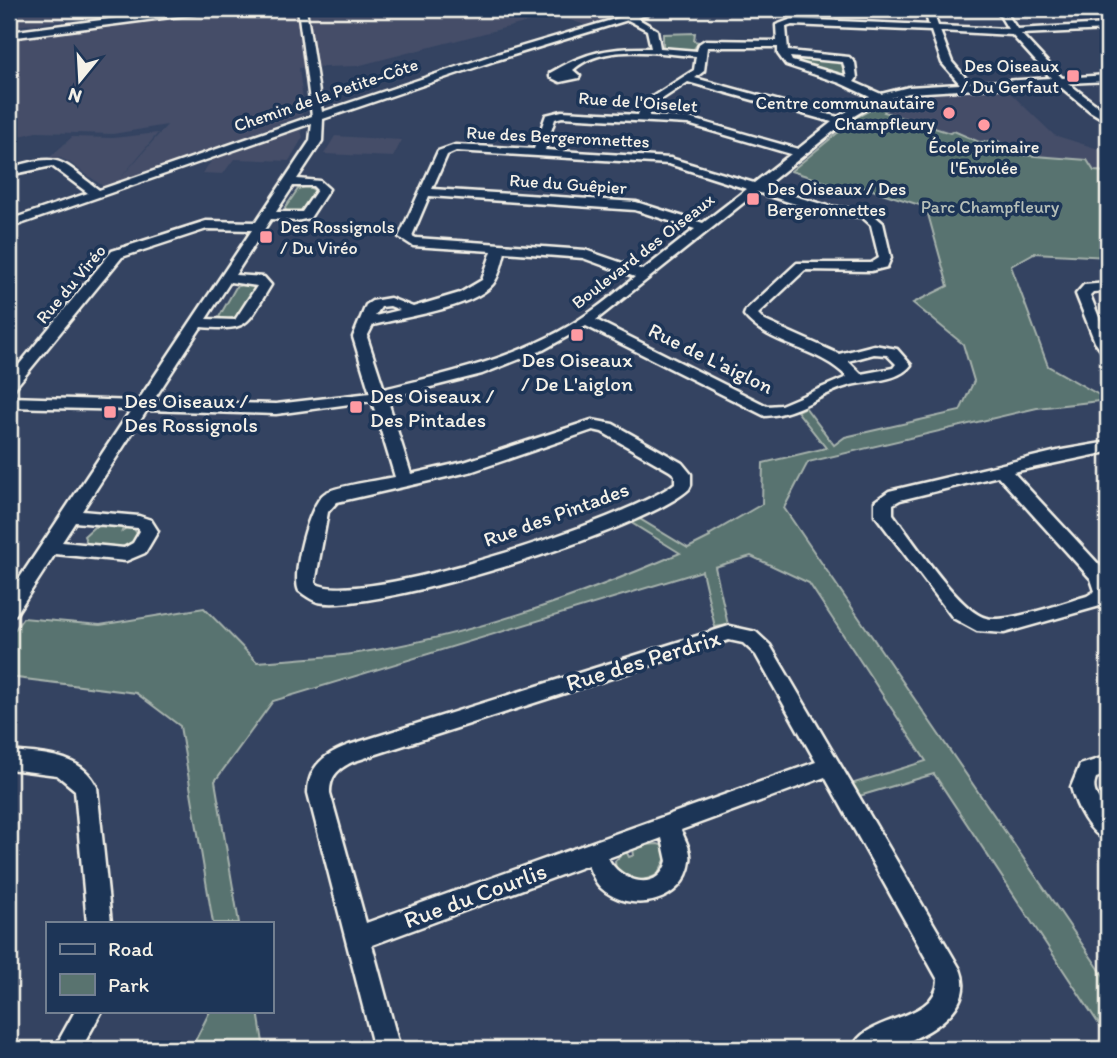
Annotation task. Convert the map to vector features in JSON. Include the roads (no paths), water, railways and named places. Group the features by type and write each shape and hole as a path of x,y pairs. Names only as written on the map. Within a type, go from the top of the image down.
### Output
{"main road":[{"path":"9,33 175,9"},
{"path":"9,33 209,9"}],"street":[{"path":"9,609 317,138 317,115 302,9"},
{"name":"Chemin de la Petite-Côte","path":"9,224 317,115 512,51 658,9"},
{"path":"928,9 951,68 968,87"},
{"path":"1000,9 1015,32 1062,81 1108,119"},
{"path":"628,17 655,32 655,52"},
{"path":"878,97 847,82 787,61 781,26 788,22 1015,32 1108,27"},
{"path":"643,118 645,106 654,98 700,71 702,45 709,41 846,59 850,63 852,78 847,82"},
{"path":"566,71 575,63 596,55 622,51 702,54"},
{"name":"Boulevard des Oiseaux","path":"9,402 276,408 378,396 428,385 492,365 545,343 587,321 839,121 878,97 913,90 1108,78"},
{"path":"688,79 839,121"},
{"path":"654,98 648,96 652,86 673,87"},
{"name":"Rue de l'Oiselet","path":"539,153 549,118 553,115 692,121 800,153"},
{"name":"Rue des Bergeronnettes","path":"646,276 585,254 406,239 405,233 445,150 667,160 757,188"},
{"path":"9,172 39,163 55,162 97,194"},
{"name":"Rue du Viréo","path":"9,386 117,254 206,225 306,215 323,189 318,184 290,182"},
{"path":"757,188 827,210 865,214 876,221 885,258 882,265 802,265 751,313 756,323 839,360 857,379"},
{"name":"Rue du Guêpier","path":"424,192 636,205 705,228"},
{"path":"405,482 360,337 362,328 368,322 445,302 484,286 490,278 500,248"},
{"path":"198,323 240,323 264,285 259,281 227,278"},
{"path":"1108,287 1089,288 1083,292 1102,342 1108,350"},
{"name":"Rue de L'aiglon","path":"587,321 765,411 785,410 838,384 898,371 904,363 896,354 882,349 848,355 839,360"},
{"name":"Rue des Pintades","path":"592,425 611,430 676,467 684,480 679,489 638,510 583,533 513,557 446,575 352,594 323,596 309,589 305,576 320,511 325,502 340,494 405,482 496,458 592,425"},
{"path":"1002,470 1102,578 1105,589 1100,598 999,627 978,624 957,610 883,512 883,504 891,496 1002,470 1108,447"},
{"path":"51,547 126,555 139,548 149,531 143,523 72,516"},
{"name":"Rue des Perdrix","path":"387,1049 318,789 324,770 346,755 694,643 734,633 749,637 761,646 946,967 952,985 951,996 942,1008 865,1049"},
{"path":"9,760 65,768 76,774 86,787 99,922"},
{"path":"1108,765 1088,772 1082,787 1086,801 1108,831"},
{"name":"Rue du Courlis","path":"358,938 830,766"},
{"path":"593,852 605,875 614,884 631,892 649,892 670,880 678,865 677,847 667,825"},
{"path":"66,1049 88,1012"}],"place":[{"name":"Des Oiseaux / Du Gerfaut","path":"1073,76"},
{"name":"Centre communautaire Champfleury","path":"949,113"},
{"name":"École primaire l'Envolée","path":"984,125"},
{"name":"Des Oiseaux / Des Bergeronnettes","path":"753,199"},
{"name":"Des Rossignols / Du Viréo","path":"266,237"},
{"name":"Des Oiseaux / De L'aiglon","path":"577,335"},
{"name":"Des Oiseaux / Des Pintades","path":"356,407"},
{"name":"Des Oiseaux / Des Rossignols","path":"110,412"}],"park label":[{"name":"Parc Champfleury","path":"990,207"}]}
